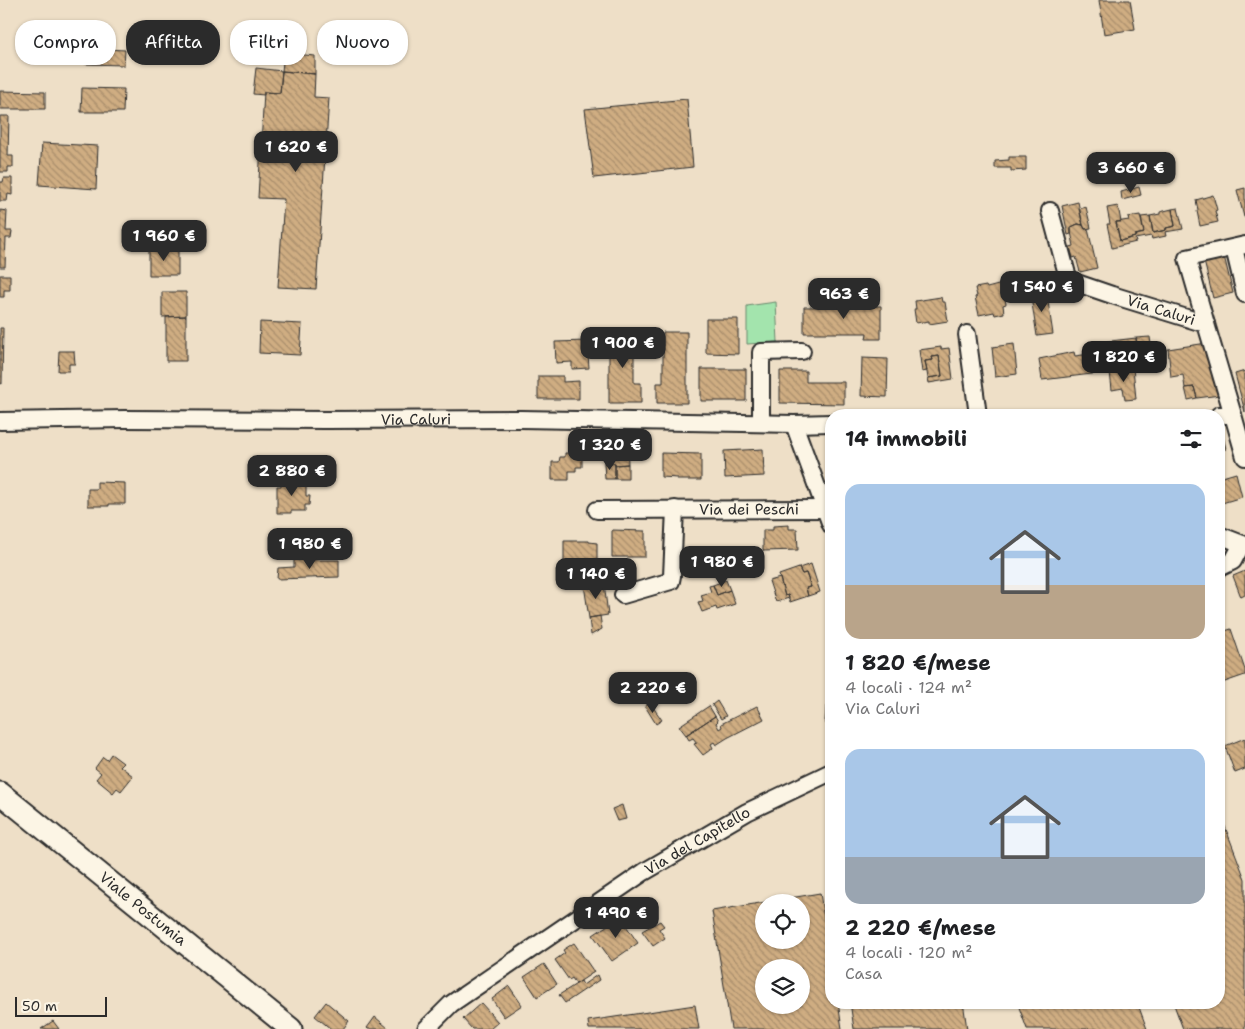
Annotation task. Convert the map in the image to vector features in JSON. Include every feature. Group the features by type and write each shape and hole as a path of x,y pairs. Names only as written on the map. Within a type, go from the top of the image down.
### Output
{"main road":[{"name":"Viale Postumia","path":"0,792 289,1027"}],"street":[{"name":"Via Caluri","path":"1050,211 1067,274 1072,281 1112,296 1206,324"},
{"name":"Via Caluri","path":"1225,409 1206,324 1187,258 1240,246 1245,294"},
{"path":"967,334 977,409"},
{"path":"761,423 761,352 802,351"},
{"name":"Via Caluri","path":"1226,415 1245,457"},
{"name":"Via Caluri","path":"0,421 521,418 825,423"},
{"name":"Via dei Peschi","path":"794,424 825,502"},
{"path":"623,595 671,581 675,509"},
{"name":"Via dei Peschi","path":"597,510 825,509"},
{"path":"1225,538 1243,545 1233,561 1225,565"},
{"name":"Via del Capitello","path":"426,1029 451,1004 644,872 747,812 825,775"}],"green space":[{"path":"776,302 778,342 747,344 747,306"}],"building":[{"path":"1099,0 1130,0 1135,29 1104,34"},
{"path":"116,50 125,50 124,65 116,65"},
{"path":"307,55 315,56 315,74 282,71 283,65 307,65"},
{"path":"256,68 282,71 280,93 264,92 264,95 253,94"},
{"path":"282,71 315,74 314,97 329,98 316,289 278,287 284,199 258,198 264,92 280,93"},
{"path":"82,88 124,89 123,112 81,112"},
{"path":"0,91 45,92 45,109 0,109"},
{"path":"687,99 693,167 594,178 585,109"},
{"path":"0,116 9,116 8,156 13,156 13,167 8,167 8,172 0,172"},
{"path":"42,143 98,146 96,189 39,185"},
{"path":"1009,157 1026,157 1026,170 1011,171 1011,168 995,168 995,161 1009,160"},
{"path":"4,178 12,178 12,195 8,194 7,201 0,201 0,182 3,182"},
{"path":"1139,187 1141,195 1122,200 1121,192"},
{"path":"1245,188 1245,216 1244,217 1237,190"},
{"path":"1213,195 1218,222 1200,226 1196,200"},
{"path":"1078,202 1083,225 1073,226 1071,234 1068,235 1062,206"},
{"path":"1118,206 1121,222 1116,222 1120,241 1144,233 1141,217 1150,216 1153,233 1175,226 1172,209 1178,208 1183,229 1165,232 1166,236 1152,239 1151,236 1135,239 1136,242 1112,248 1107,224 1110,224 1107,208"},
{"path":"1086,207 1091,228 1085,229 1079,209"},
{"path":"1172,209 1175,226 1153,233 1150,216"},
{"path":"0,210 7,211 6,231 12,231 11,238 6,238 5,267 0,267"},
{"path":"1140,215 1144,233 1120,241 1116,222 1129,220 1128,217"},
{"path":"1078,224 1088,229 1097,268 1080,272 1076,257 1073,258 1070,247 1074,246 1071,227"},
{"path":"169,236 178,236 178,247 169,247"},
{"path":"149,250 178,250 178,275 149,275"},
{"path":"1224,256 1233,293 1213,298 1204,261"},
{"path":"0,275 10,275 10,290 4,290 4,297 0,297"},
{"path":"1066,283 1071,296 1057,301 1053,287"},
{"path":"1002,284 1006,304 1003,305 1004,313 995,315 994,312 979,315 975,288 986,286 987,288"},
{"path":"1046,289 1053,334 1037,336 1031,297 1034,297 1033,291"},
{"path":"162,292 186,292 186,316 162,317"},
{"path":"941,297 942,302 945,302 948,321 929,324 929,321 916,323 915,301"},
{"path":"881,306 881,339 866,339 867,333 804,333 804,307"},
{"path":"186,316 186,361 166,361 166,317"},
{"path":"706,319 738,319 738,354 706,353"},
{"path":"260,322 302,324 300,355 259,353"},
{"path":"0,328 3,328 2,384 0,383"},
{"path":"609,332 634,332 634,383 641,383 641,403 609,403"},
{"path":"663,332 687,332 687,403 657,403 657,383 663,383"},
{"path":"1150,337 1154,368 1140,367 1136,338"},
{"path":"1136,338 1140,367 1092,374 1090,354 1088,354 1086,344"},
{"path":"587,341 589,368 572,369 572,362 556,363 555,342"},
{"path":"1207,343 1214,383 1216,382 1220,395 1197,398 1194,387 1185,388 1183,375 1171,377 1168,349"},
{"path":"1014,344 1017,374 995,377 992,347"},
{"path":"941,347 941,349 949,348 953,379 929,383 928,378 942,376 939,356 932,357 933,360 925,361 927,371 922,372 919,350"},
{"path":"59,351 74,351 75,364 69,364 69,371 58,371"},
{"path":"1074,352 1075,356 1090,354 1092,374 1042,380 1039,359"},
{"path":"939,356 942,376 928,378 925,361 933,360 932,357"},
{"path":"862,358 888,359 887,397 861,396"},
{"path":"1133,368 1136,399 1125,400 1123,388 1112,390 1110,372"},
{"path":"701,369 746,369 746,401 701,401"},
{"path":"780,371 806,371 806,382 844,382 844,404 780,403"},
{"path":"1245,371 1245,412 1235,374"},
{"path":"538,376 563,376 563,382 579,381 579,399 538,399"},
{"path":"1194,387 1197,398 1188,400 1185,388"},
{"path":"615,443 627,443 628,464 615,465 615,463 604,463 604,452 615,452"},
{"path":"574,449 582,449 582,467 576,467 576,471 569,471 569,480 552,480 552,462 559,462 560,457 565,457 565,453 574,453"},
{"path":"763,449 764,476 725,478 724,451"},
{"path":"661,453 701,454 701,480 678,480 678,478 661,477"},
{"path":"604,463 615,463 615,479 605,479"},
{"path":"628,464 628,479 615,479 615,465"},
{"path":"1236,473 1242,497 1225,502 1225,476"},
{"path":"281,480 303,480 303,484 306,484 306,496 310,496 309,505 305,505 305,511 277,513 277,486 281,486"},
{"path":"97,482 125,483 125,504 88,506 88,489 97,489"},
{"path":"789,525 789,529 797,529 798,550 763,551 763,530 773,530 773,526"},
{"path":"612,530 645,531 645,557 612,557"},
{"path":"564,541 589,541 597,543 597,566 564,566"},
{"path":"294,560 339,560 339,577 277,579 278,568 294,567"},
{"path":"811,564 820,592 808,596 806,588 811,587 806,573 802,574 799,568"},
{"path":"799,568 802,574 806,573 811,587 806,588 808,596 790,602 788,595 785,596 779,575"},
{"path":"1245,571 1245,595 1241,597 1233,576"},
{"path":"780,578 785,596 788,595 789,598 776,602 769,581"},
{"path":"726,580 730,590 717,595 713,585"},
{"path":"604,583 608,615 589,618 584,585"},
{"path":"713,585 717,595 730,590 735,604 717,610 716,607 702,612 698,602 703,601 701,595 711,592 709,586"},
{"path":"600,616 602,629 591,635 589,618"},
{"path":"1231,629 1245,675 1225,682 1225,631"},
{"path":"717,701 726,716 721,719 712,705"},
{"path":"650,703 662,720 656,724 645,706"},
{"path":"709,706 715,716 686,735 679,726"},
{"path":"757,706 764,719 716,745 714,742 711,744 713,748 703,755 694,744 697,743 693,738 689,740 686,735 715,716 719,729 722,727 721,724"},
{"path":"1245,738 1245,769 1235,773 1225,746"},
{"path":"111,754 123,763 120,766 133,776 121,791 117,788 113,793 96,779 101,773 95,768 103,757 107,760"},
{"path":"622,805 626,819 617,821 612,809"},
{"path":"1225,827 1245,879 1245,1029 1183,1029 1176,1009 1225,1009"},
{"path":"820,893 825,924 825,1009 839,1009 842,1029 731,1029 712,911 755,904 755,949 810,949 810,895"},
{"path":"620,917 638,943 612,961 593,935"},
{"path":"660,921 664,926 659,929 665,938 653,946 642,931"},
{"path":"574,943 594,972 576,984 572,978 569,980 555,960 565,953 563,950"},
{"path":"544,964 557,984 537,997 524,977"},
{"path":"597,975 599,980 565,1003 559,995 581,981 583,985"},
{"path":"509,986 522,1005 504,1017 492,999"},
{"path":"326,1002 349,1021 343,1029 331,1029 315,1016"},
{"path":"481,1003 498,1022 490,1029 472,1029 463,1019"},
{"path":"695,1005 699,1029 589,1029 588,1021"},
{"path":"851,1009 964,1009 967,1029 854,1029"},
{"path":"1020,1009 1140,1009 1147,1029 1027,1029"},
{"path":"375,1017 388,1028 388,1029 368,1029"},
{"path":"53,1021 59,1029 41,1029"}]}
